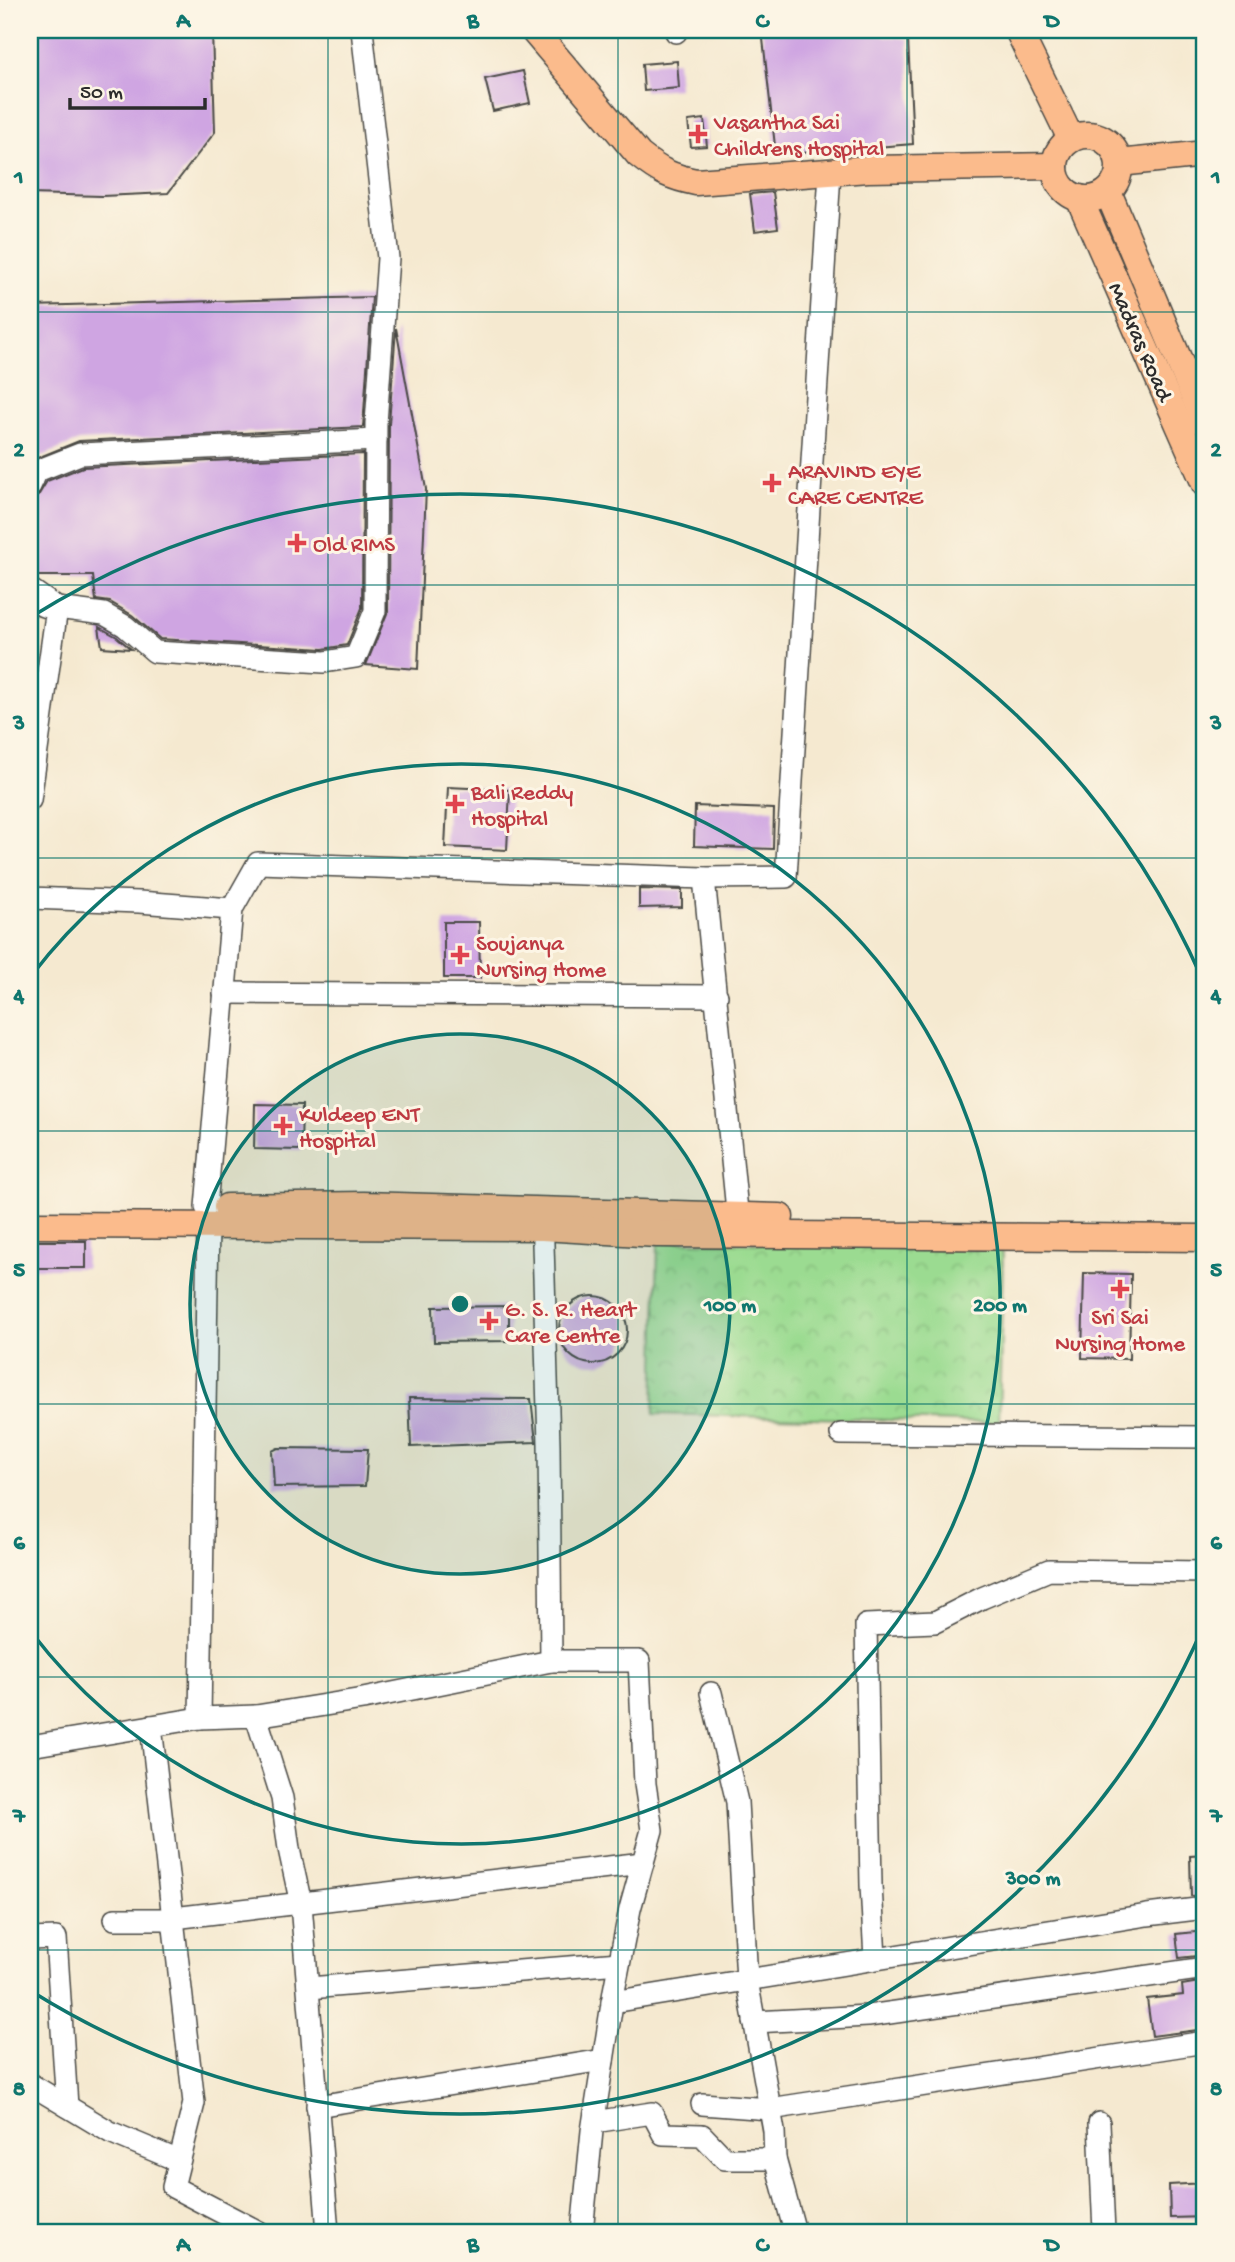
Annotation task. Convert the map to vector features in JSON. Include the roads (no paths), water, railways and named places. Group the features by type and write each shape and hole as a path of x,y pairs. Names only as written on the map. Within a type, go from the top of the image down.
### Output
{"main road":[{"path":"533,30 639,155 673,178 696,181 868,169 1055,166"},
{"path":"1018,30 1071,139"},
{"path":"1091,136 1102,139 1116,154 1118,174 1108,191 1089,199 1079,198 1069,194 1061,186 1055,166 1058,155 1071,139 1091,136"},
{"path":"1119,163 1205,154"},
{"path":"1108,191 1205,422"},
{"name":"Madras Road","path":"1079,198 1205,484"},
{"path":"30,1207 207,1215 542,1219 657,1234 738,1225 1205,1223"},
{"path":"30,1225 207,1215"},
{"path":"738,1225 1205,1238"}],"street":[{"path":"30,604 104,614 125,626 155,652 324,663 356,657 375,611 376,440 388,258 362,30"},
{"path":"200,1718 207,1215 232,909 258,863 704,878 786,877 830,173"},
{"path":"30,486 37,471 80,454 376,440"},
{"path":"30,589 57,608"},
{"path":"30,800 57,608"},
{"path":"704,878 738,1225"},
{"path":"30,898 232,909"},
{"path":"224,993 717,996"},
{"path":"542,1219 549,1444 551,1661"},
{"path":"841,1434 1205,1437"},
{"path":"875,1959 866,1625 935,1622 982,1598 1049,1570 1205,1572"},
{"path":"30,1746 200,1718 256,1717 363,1699 551,1661 639,1661 645,1784 652,1830 630,1909 612,2002 594,2122 582,2232"},
{"path":"711,1693 737,1802 747,1980 774,2131 775,2159 795,2232"},
{"path":"256,1717 282,1798 289,1849 301,1904 328,2232"},
{"path":"151,1726 194,2103 173,2187 259,2232"},
{"path":"114,1919 165,1919 643,1863"},
{"path":"612,2002 1147,1915 1205,1908"},
{"path":"30,1939 56,1938 67,2106"},
{"path":"309,1988 619,1963"},
{"path":"754,2022 869,2016 1205,1968"},
{"path":"702,2104 770,2109 1205,2042"},
{"path":"317,2106 603,2060"},
{"path":"30,2084 110,2132 180,2161"},
{"path":"594,2122 652,2113 663,2134 702,2135 725,2158 775,2159"},
{"path":"1099,2123 1104,2232"}],"place":[{"name":"Vasantha Sai Childrens Hospital","path":"698,134"},
{"name":"ARAVIND EYE CARE CENTRE","path":"772,483"},
{"name":"Old RIMS","path":"297,543"},
{"name":"Bali Reddy Hospital","path":"455,804"},
{"name":"Soujanya Nursing Home","path":"460,955"},
{"name":"Kuldeep ENT Hospital","path":"283,1126"},
{"name":"Sri Sai Nursing Home","path":"1120,1289"},
{"name":"G. S. R. Heart Care Centre","path":"489,1321"}]}
